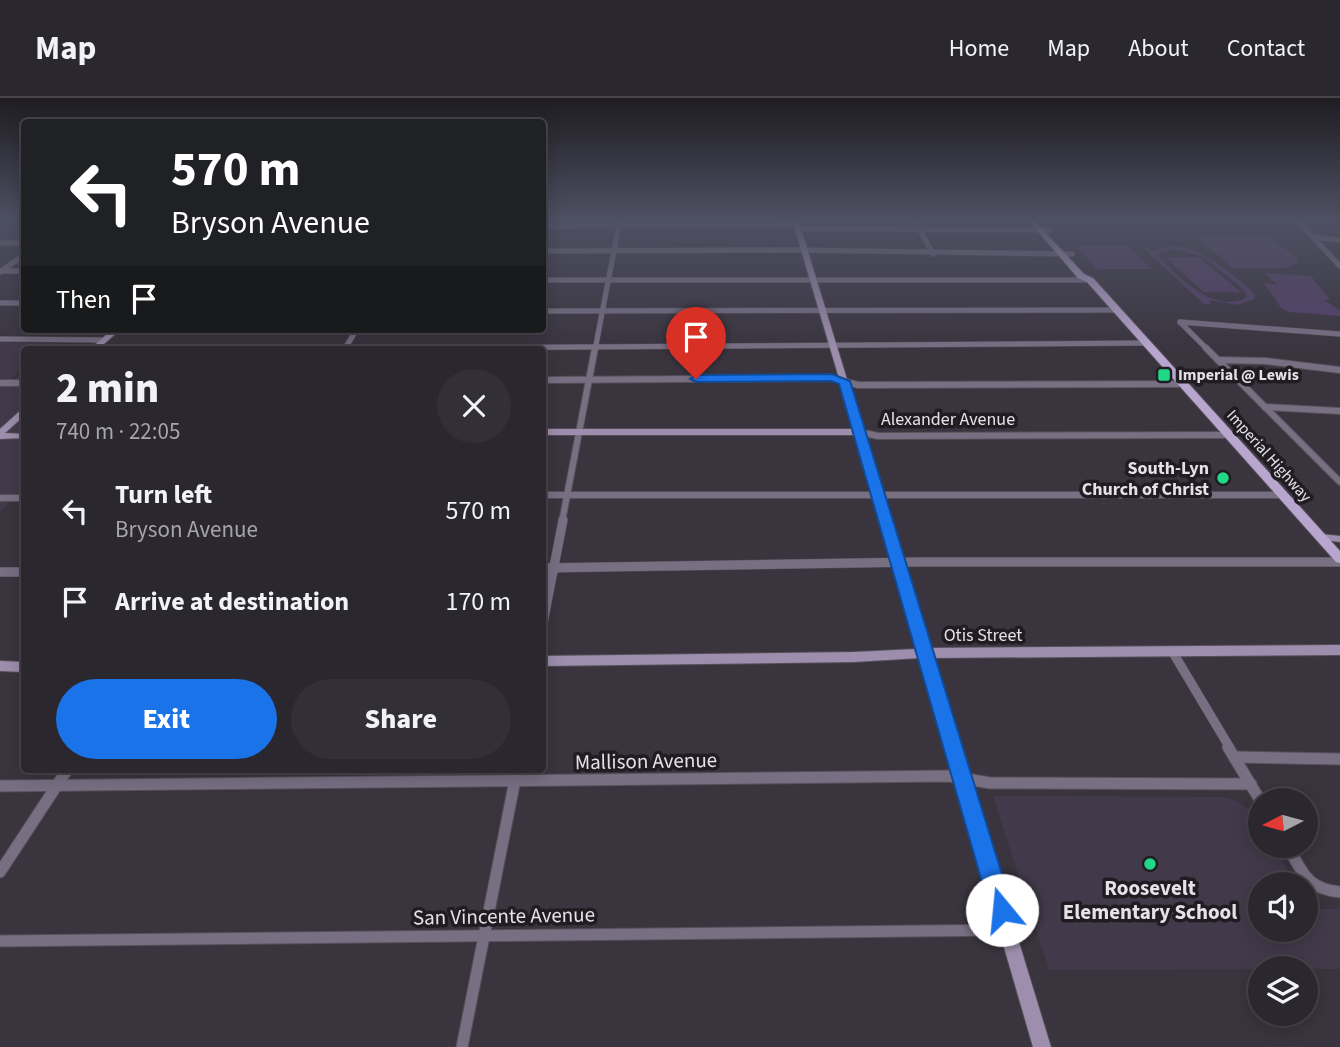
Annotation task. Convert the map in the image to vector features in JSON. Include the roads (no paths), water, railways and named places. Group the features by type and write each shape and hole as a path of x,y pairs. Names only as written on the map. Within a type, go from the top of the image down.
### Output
{"main road":[{"name":"Imperial Highway","path":"1070,263 1081,276 1090,280 1340,561"},
{"name":"Imperial Highway","path":"1080,263 1093,277 1090,280"}],"street":[{"path":"546,606 612,263"},
{"path":"809,263 1042,1047"},
{"path":"0,271 21,271"},
{"path":"546,280 1090,280"},
{"path":"0,303 21,303"},
{"path":"546,311 1116,310"},
{"path":"1340,343 1336,334 1181,322 1340,482"},
{"path":"97,346 112,333"},
{"path":"0,339 104,340"},
{"path":"546,348 1147,343"},
{"path":"1218,360 1265,361 1340,370"},
{"path":"546,380 832,378 859,385 1184,384"},
{"path":"0,383 21,383"},
{"path":"1265,407 1340,411"},
{"path":"0,435 21,415"},
{"name":"Alexander Avenue","path":"546,432 859,432 878,436 1229,435"},
{"path":"0,435 21,436"},
{"path":"546,495 1283,495"},
{"path":"0,498 21,498"},
{"path":"1320,537 1340,539"},
{"path":"546,568 1340,561"},
{"path":"0,572 21,572"},
{"name":"Otis Street","path":"546,661 854,657 925,653 1340,650"},
{"path":"1172,652 1253,788"},
{"path":"0,666 21,667"},
{"path":"1234,757 1340,759"},
{"path":"0,872 65,773"},
{"path":"462,1047 516,776"},
{"name":"Mallison Avenue","path":"0,786 516,776 949,776 990,783 1251,784"},
{"path":"1295,858 1317,890 1340,892"},
{"name":"San Vincente Avenue","path":"0,941 1007,930"}],"place":[{"name":"Imperial @ Lewis","path":"1164,375"},
{"name":"South-Lyn Church of Christ","path":"1223,478"},
{"name":"Roosevelt Elementary School","path":"1150,864"}]}
